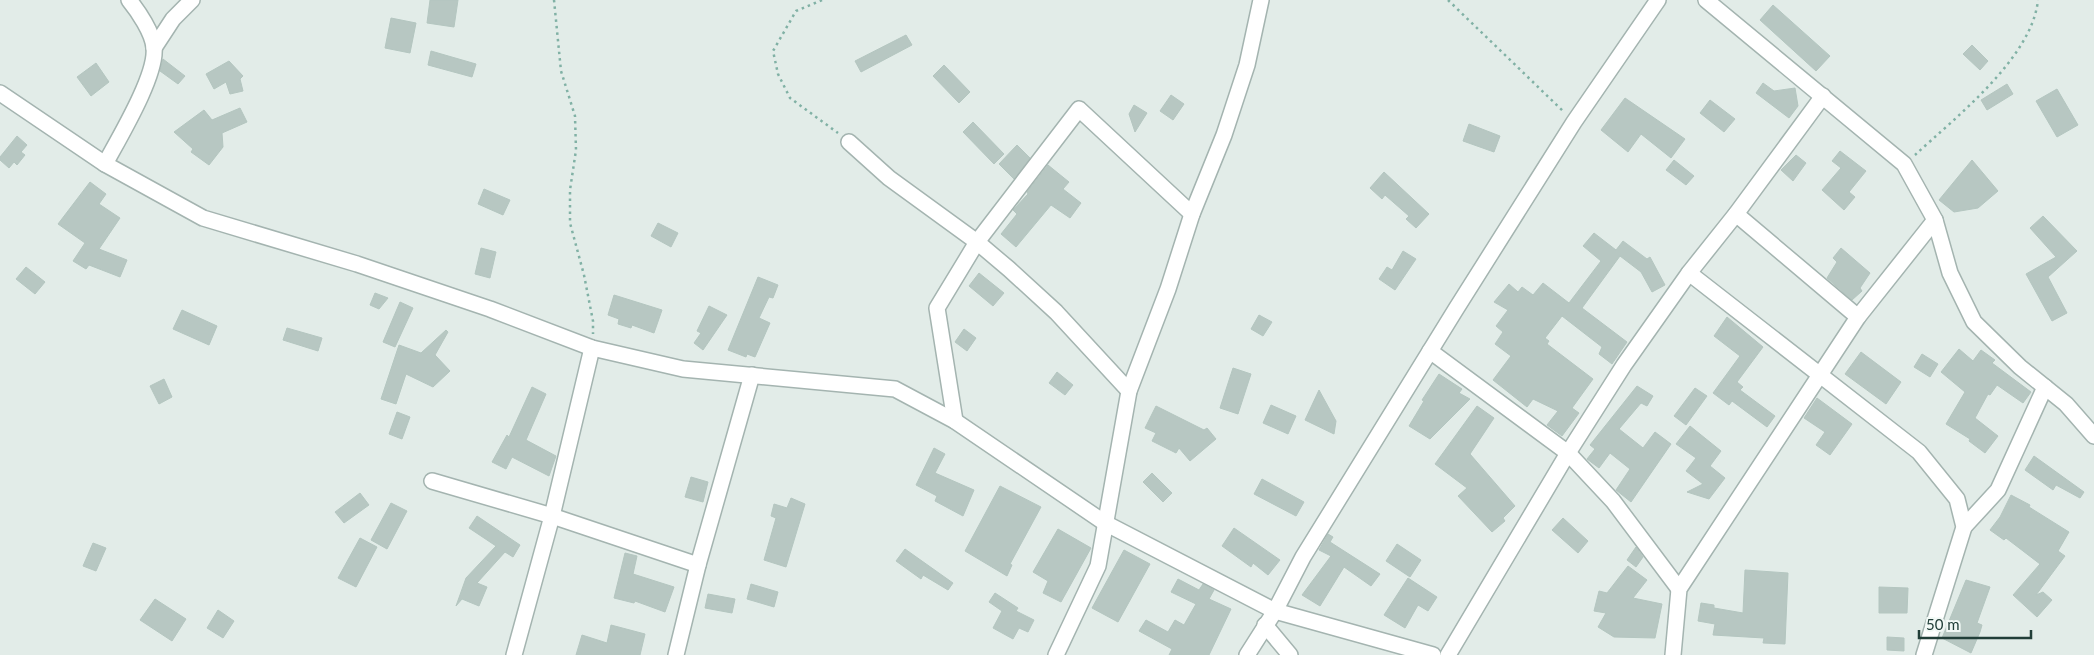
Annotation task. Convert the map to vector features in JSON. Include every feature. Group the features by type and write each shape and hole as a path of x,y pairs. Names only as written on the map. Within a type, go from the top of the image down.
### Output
{"street":[{"path":"129,0 141,16 154,48"},
{"path":"105,164 147,84 154,48 173,19 192,0"},
{"path":"1056,655 1098,566 1129,391 1168,288 1192,214 1224,135 1247,65 1261,0"},
{"path":"1247,655 1275,611 1303,557 1430,351 1574,122 1658,0"},
{"path":"1706,0 1904,164 1935,220 1950,273 1974,322 2020,367 2066,404 2094,436"},
{"path":"0,93 105,164 203,218 357,264 490,309 592,348 683,369 895,389 955,421 1105,523 1275,611 1433,655"},
{"path":"1448,655 1568,453 1624,364 1689,273 1736,214 1823,96"},
{"path":"955,421 937,308 977,242 1080,109 1192,214"},
{"path":"848,142 889,178 977,242 1056,312 1129,391"},
{"path":"1736,214 1858,317"},
{"path":"1672,655 1679,589 1858,317 1935,220"},
{"path":"1689,273 1822,374 1918,452 1958,500 1964,528"},
{"path":"514,655 552,516 592,348"},
{"path":"1430,351 1568,453 1613,502 1679,589"},
{"path":"676,655 698,565 752,375"},
{"path":"1924,655 1964,528 1998,490 2045,387"},
{"path":"432,481 552,516 698,565"},
{"path":"1265,625 1290,655"}],"path":[{"path":"554,0 561,71 575,116 576,150 570,190 570,223 594,321 592,348"},
{"path":"822,0 796,11 773,51 778,74 790,98 848,142"},
{"path":"1448,0 1574,122"},
{"path":"1904,164 1994,81 2025,40 2036,15 2038,0"}],"building":[{"path":"430,0 458,0 454,27 427,23"},
{"path":"1773,5 1830,56 1816,71 1760,20"},
{"path":"391,18 416,23 410,53 385,48"},
{"path":"906,35 912,45 861,72 855,61"},
{"path":"1972,45 1988,61 1980,70 1963,54"},
{"path":"431,51 476,64 472,77 428,65"},
{"path":"163,59 185,76 178,84 160,71"},
{"path":"229,61 243,76 240,79 243,91 230,94 226,82 214,89 206,74"},
{"path":"96,63 109,82 91,96 77,77"},
{"path":"944,65 970,92 959,103 933,76"},
{"path":"1763,83 1774,91 1795,88 1798,106 1789,118 1756,93"},
{"path":"2007,84 2013,94 1987,110 1981,100"},
{"path":"2057,89 2078,125 2057,137 2036,101"},
{"path":"1171,95 1184,104 1173,120 1160,111"},
{"path":"1625,98 1685,139 1671,158 1641,134 1628,152 1601,130"},
{"path":"1710,100 1735,119 1724,132 1700,113"},
{"path":"1134,105 1147,113 1135,132 1129,114"},
{"path":"240,108 247,122 222,133 223,147 209,165 191,152 193,149 174,132 204,110 212,120"},
{"path":"973,122 1004,154 994,164 963,132"},
{"path":"1469,124 1500,136 1494,152 1463,141"},
{"path":"17,136 27,145 21,152 25,155 17,165 14,162 9,168 0,160 0,157"},
{"path":"1017,145 1030,158 1014,179 999,164"},
{"path":"1840,151 1866,171 1849,192 1855,197 1844,210 1822,190 1841,168 1832,161"},
{"path":"1796,155 1806,163 1793,181 1781,170"},
{"path":"1674,160 1694,176 1686,185 1666,170"},
{"path":"1972,160 1998,191 1978,208 1954,212 1939,200"},
{"path":"1048,165 1069,182 1063,189 1081,203 1070,218 1051,205 1016,247 1001,234 1017,214 1013,210 1028,194 1027,192"},
{"path":"1384,172 1429,214 1416,228 1406,219 1409,216 1385,195 1382,199 1370,188"},
{"path":"90,182 106,194 99,204 120,218 99,249 127,260 120,277 89,265 86,269 73,261 85,243 58,224"},
{"path":"484,189 510,200 503,215 478,204"},
{"path":"2043,216 2077,251 2048,277 2067,313 2052,321 2026,274 2056,257 2030,228"},
{"path":"658,223 678,233 671,247 651,236"},
{"path":"1594,233 1616,250 1623,241 1647,259 1650,257 1665,285 1652,292 1641,272 1620,256 1582,308 1627,342 1612,364 1599,354 1602,347 1562,316 1545,338 1549,341 1547,344 1593,379 1572,408 1579,413 1562,436 1547,425 1558,411 1533,399 1527,407 1493,380 1511,356 1495,344 1503,332 1496,326 1508,310 1494,302 1509,284 1518,292 1522,287 1533,295 1543,283 1569,303 1601,261 1583,246"},
{"path":"481,248 496,252 490,278 475,274"},
{"path":"1841,248 1870,273 1860,288 1862,291 1852,300 1827,278 1837,262 1833,258"},
{"path":"1403,251 1416,259 1395,290 1379,279 1387,267 1392,270"},
{"path":"26,267 45,282 35,294 16,279"},
{"path":"979,273 1004,293 993,306 969,286"},
{"path":"758,277 778,285 773,298 769,297 759,318 770,323 755,357 747,354 746,357 728,350"},
{"path":"375,293 388,298 379,309 370,305"},
{"path":"614,295 662,310 654,333 632,325 631,328 618,324 619,319 608,315"},
{"path":"400,302 413,308 395,347 383,342"},
{"path":"709,306 727,315 703,350 694,343 701,333 697,331"},
{"path":"182,310 217,326 209,345 173,329"},
{"path":"1259,315 1272,322 1263,336 1251,329"},
{"path":"1727,317 1763,347 1737,382 1743,387 1740,390 1775,416 1767,427 1732,401 1729,405 1713,393 1740,356 1714,336"},
{"path":"287,328 322,338 318,351 283,340"},
{"path":"964,329 976,338 967,351 955,342"},
{"path":"446,330 448,332 435,355 450,371 433,387 406,374 396,404 381,399 399,345 421,353"},
{"path":"1959,349 1973,361 1981,350 1995,360 1992,363 2031,392 2023,403 1997,385 1990,395 1988,394 1975,418 1998,436 1985,453 1969,441 1970,439 1946,424 1965,392 1941,372"},
{"path":"1861,352 1901,382 1886,404 1845,374"},
{"path":"1922,354 1938,364 1930,377 1914,367"},
{"path":"1233,368 1251,374 1238,414 1220,408"},
{"path":"1057,372 1073,385 1065,395 1049,383"},
{"path":"1439,374 1462,389 1459,393 1470,399 1430,439 1409,426 1424,401 1422,400"},
{"path":"164,379 172,397 159,404 150,386"},
{"path":"1637,386 1653,396 1647,406 1641,403 1619,429 1643,448 1655,432 1671,444 1631,502 1616,490 1630,469 1610,453 1599,468 1587,459 1595,449 1590,445"},
{"path":"532,387 546,394 526,440 556,456 549,476 512,457 506,469 492,462 507,435 509,437"},
{"path":"1695,388 1707,396 1686,425 1674,416"},
{"path":"1319,390 1336,421 1334,434 1305,420"},
{"path":"1817,398 1852,424 1830,455 1816,445 1825,432 1804,418"},
{"path":"1271,405 1296,416 1288,434 1263,423"},
{"path":"1156,406 1204,430 1207,428 1216,439 1190,461 1179,448 1176,453 1152,441 1156,433 1145,428"},
{"path":"1477,406 1494,418 1470,454 1515,506 1503,518 1505,521 1492,532 1458,496 1467,488 1435,464"},
{"path":"397,412 410,417 402,439 389,434"},
{"path":"1690,426 1721,451 1710,466 1725,478 1709,499 1687,492 1703,484 1686,471 1696,458 1676,444"},
{"path":"934,448 945,454 935,473 974,490 963,516 935,501 937,496 916,485"},
{"path":"2034,456 2084,492 2080,498 2056,485 2053,490 2025,470"},
{"path":"1152,473 1172,493 1163,502 1143,482"},
{"path":"691,477 708,482 703,502 685,497"},
{"path":"1262,479 1304,502 1296,516 1254,494"},
{"path":"1000,486 1041,507 1010,564 1012,565 1007,576 965,551"},
{"path":"360,493 369,505 344,523 335,512"},
{"path":"2011,495 2030,505 2029,507 2069,532 2058,551 2065,556 2036,595 2043,592 2052,600 2037,617 2013,595 2040,564 2006,538 2004,540 1990,530 2000,517"},
{"path":"791,498 805,504 786,567 764,560 776,518 771,516 774,504 787,508"},
{"path":"391,503 407,511 387,549 371,540"},
{"path":"477,516 520,545 513,557 505,552 477,583 487,587 479,606 462,599 456,606 466,578 496,546 469,528"},
{"path":"1563,518 1588,541 1578,553 1552,530"},
{"path":"1234,528 1280,560 1268,575 1253,563 1251,567 1222,546"},
{"path":"1058,529 1091,548 1061,602 1043,593 1048,581 1033,572"},
{"path":"1328,534 1333,537 1330,542 1380,574 1371,586 1344,567 1320,606 1302,595 1331,556 1319,550"},
{"path":"360,538 377,547 356,587 338,578"},
{"path":"93,543 106,548 96,571 83,566"},
{"path":"1397,544 1421,560 1410,577 1386,561"},
{"path":"1636,547 1643,557 1636,567 1627,560"},
{"path":"905,549 953,583 948,590 923,575 921,579 896,561"},
{"path":"1124,550 1150,564 1118,622 1092,608"},
{"path":"625,553 637,556 633,574 674,587 665,612 635,601 634,603 614,598"},
{"path":"1628,566 1647,580 1633,598 1662,604 1655,638 1614,637 1598,627 1606,613 1594,611 1599,591 1607,593"},
{"path":"1745,570 1788,573 1785,644 1763,643 1764,638 1713,635 1715,624 1698,621 1701,603 1714,605 1714,608 1743,613"},
{"path":"1408,578 1437,597 1428,611 1418,605 1405,628 1384,615"},
{"path":"1178,579 1199,590 1203,584 1214,590 1209,599 1231,609 1209,655 1169,655 1172,649 1139,631 1146,620 1168,632 1175,620 1184,625 1196,604 1171,592"},
{"path":"1966,580 1990,587 1977,623 1982,625 1980,632 1971,653 1942,638"},
{"path":"751,584 778,592 774,607 747,599"},
{"path":"1879,587 1908,588 1907,613 1879,613"},
{"path":"995,593 1018,608 1016,611 1034,620 1028,632 1019,628 1013,639 993,628 1002,611 989,602"},
{"path":"708,594 735,599 732,613 705,608"},
{"path":"155,599 186,619 172,641 140,620"},
{"path":"218,610 234,621 223,638 207,628"},
{"path":"611,625 645,634 640,655 576,655 582,635 607,643"},
{"path":"1887,637 1904,638 1904,651 1887,650"}]}
